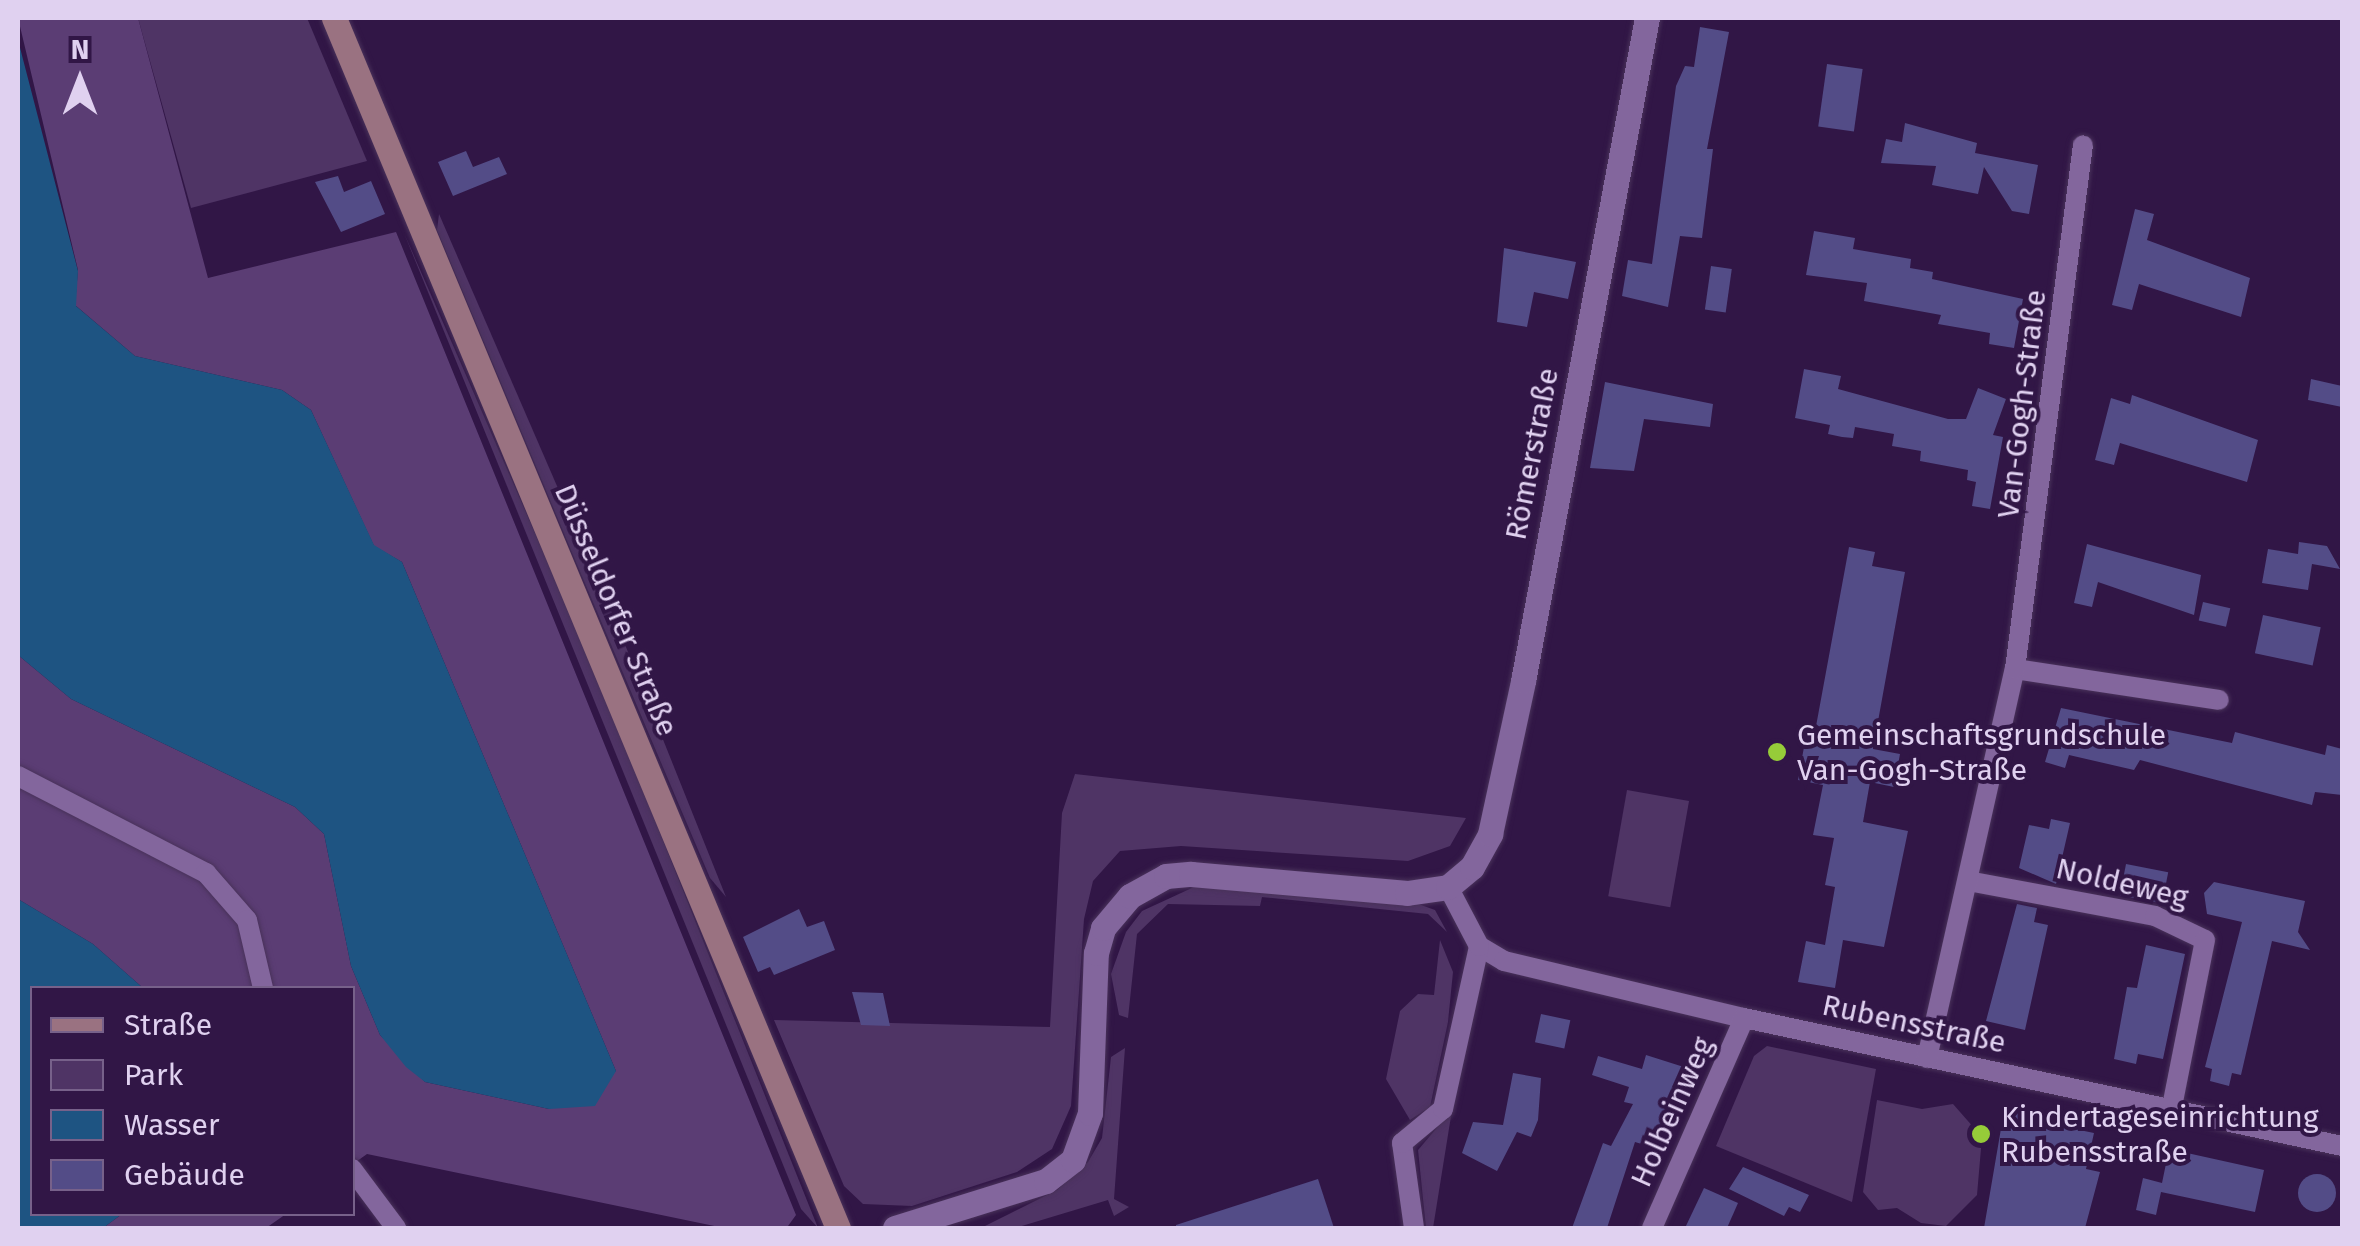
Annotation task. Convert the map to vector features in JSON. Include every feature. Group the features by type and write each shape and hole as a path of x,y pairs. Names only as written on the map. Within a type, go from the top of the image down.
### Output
{"main road":[{"name":"Düsseldorfer Straße","path":"334,18 838,1228"}],"street":[{"name":"Römerstraße","path":"1448,887 1472,867 1490,834 1646,18"},
{"name":"Van-Gogh-Straße","path":"1928,1058 2014,669 2083,145"},
{"path":"2014,669 2220,700"},
{"path":"18,776 206,873 247,920 263,986"},
{"path":"895,1228 982,1206 1046,1181 1086,1136 1096,953 1103,928 1130,896 1191,874 1408,893 1448,887 1479,946 1443,1108 1402,1143 1414,1228"},
{"name":"Noldeweg","path":"1968,881 2155,916 2204,940 2170,1111"},
{"name":"Rubensstraße","path":"1479,946 1504,961 1744,1018 2342,1146"},
{"name":"Holbeinweg","path":"1652,1228 1744,1018"},
{"path":"355,1173 396,1228"},
{"path":"955,1228 982,1206"}],"green space":[{"path":"138,18 307,18 367,161 191,208"},
{"path":"439,214 616,622 726,897 710,878 578,567 437,230"},
{"path":"404,233 596,673 818,1228 801,1209"},
{"path":"1075,774 1466,818 1450,846 1408,861 1181,846 1120,851 1093,881 1084,919 1071,1106 1052,1149 1017,1172 912,1206 863,1204 844,1186 774,1020 1050,1027 1062,813"},
{"path":"1627,790 1689,801 1670,907 1608,896"},
{"path":"1194,887 1410,901 1435,910 1447,932 1428,914 1262,897 1260,906 1168,904 1137,934 1128,1018 1119,1015 1111,974 1126,932 1142,911"},
{"path":"1440,940 1453,972 1448,1022 1430,1107 1410,1120 1386,1079 1400,1011 1418,994 1434,995"},
{"path":"1767,1046 1876,1069 1852,1202 1716,1146 1754,1056"},
{"path":"1125,1048 1114,1199 1129,1207 1114,1216 1108,1200 1015,1228 981,1228 1057,1190 1088,1162 1102,1138 1111,1057"},
{"path":"1877,1100 1922,1109 1953,1104 1982,1137 1977,1195 1946,1226 1921,1223 1897,1208 1878,1210 1863,1192"},
{"path":"1452,1110 1433,1228 1426,1228 1418,1150"}],"shaded area":[{"path":"18,18 138,18 208,278 396,232 796,1215 788,1226 724,1228 367,1154 355,1163 355,986 141,986 93,944 18,899 18,655 71,699 295,807 324,834 351,966 380,1035 425,1082 549,1109 616,1071 402,562 374,546 311,410 282,390 135,356 75,305 78,270"},
{"path":"119,1216 283,1216 266,1228 103,1228"}],"water":[{"path":"18,40 78,271 76,306 135,356 282,390 311,410 374,545 402,562 616,1071 595,1106 549,1109 425,1082 406,1067 380,1035 351,966 324,834 295,807 71,699 18,655"},
{"path":"18,899 93,944 141,986 30,986 30,1216 119,1216 103,1228 18,1228"}],"building":[{"path":"1700,27 1729,32 1707,149 1713,149 1702,238 1680,236 1668,307 1622,296 1628,260 1652,264 1676,86 1685,66 1694,67"},
{"path":"1827,64 1863,69 1854,131 1818,126"},
{"path":"1905,123 1977,143 1975,153 2038,165 2029,214 2012,211 1984,167 1978,194 1932,185 1936,166 1881,163 1886,139 1902,142"},
{"path":"466,151 473,167 499,157 507,174 453,196 438,162"},
{"path":"338,176 344,192 371,181 385,214 341,232 315,182"},
{"path":"2135,209 2154,214 2147,240 2250,278 2241,317 2139,284 2132,310 2112,305"},
{"path":"1814,231 1855,238 1853,249 1911,259 1910,268 1933,272 1932,279 2023,299 2014,348 1989,344 1990,333 1938,324 1941,315 1864,301 1867,283 1806,275"},
{"path":"1504,248 1576,262 1568,299 1534,292 1527,327 1497,322"},
{"path":"1711,266 1732,269 1726,312 1705,310"},
{"path":"1804,369 1841,376 1838,389 1948,419 1966,419 1978,388 2006,399 1993,435 2003,437 1990,509 1972,506 1976,482 1967,480 1968,470 1920,461 1921,451 1892,446 1894,434 1855,427 1853,438 1842,437 1828,434 1830,425 1795,418"},
{"path":"2311,379 2342,386 2342,407 2308,400"},
{"path":"1605,382 1713,404 1710,427 1644,419 1634,471 1590,468"},
{"path":"2132,395 2258,440 2247,482 2120,443 2114,465 2095,460 2111,398 2130,404"},
{"path":"2299,542 2327,546 2340,569 2312,564 2308,590 2262,583 2268,549 2298,554"},
{"path":"2087,544 2201,575 2194,615 2098,582 2092,607 2074,603"},
{"path":"1849,547 1875,552 1872,566 1905,572 1873,749 1900,754 1894,787 1870,782 1863,822 1908,831 1884,947 1843,940 1835,988 1798,982 1806,941 1825,945 1835,887 1825,885 1834,838 1813,835 1823,785 1798,780 1804,747 1812,748"},
{"path":"2203,602 2230,608 2226,627 2199,621"},
{"path":"2263,615 2321,627 2313,665 2255,653"},
{"path":"2061,708 2232,743 2235,732 2325,755 2327,745 2342,749 2342,795 2315,792 2312,805 2140,760 2134,770 2069,755 2065,768 2045,762"},
{"path":"2051,819 2070,823 2056,884 2019,868 2029,825 2049,829"},
{"path":"2126,864 2168,872 2162,904 2120,895"},
{"path":"2214,882 2305,901 2298,932 2310,950 2272,941 2241,1075 2232,1073 2229,1086 2210,1081 2212,1069 2205,1067 2242,922 2207,914 2204,893"},
{"path":"2017,904 2037,908 2034,922 2048,925 2025,1030 1986,1021"},
{"path":"799,909 807,927 824,921 835,950 774,975 770,967 758,972 743,937"},
{"path":"2146,945 2185,954 2163,1059 2138,1054 2136,1064 2114,1059 2127,987 2137,988"},
{"path":"852,992 883,993 890,1026 861,1025"},
{"path":"1541,1014 1570,1020 1564,1049 1535,1042"},
{"path":"1646,1055 1687,1068 1676,1106 1669,1103 1655,1148 1635,1142 1607,1228 1572,1228 1603,1143 1611,1146 1633,1104 1624,1102 1629,1087 1592,1075 1598,1056 1642,1069"},
{"path":"1513,1073 1541,1078 1538,1120 1531,1137 1517,1132 1497,1171 1462,1153 1473,1122 1503,1125"},
{"name":"Kindertageseinrichtung Rubensstraße","path":"2004,1111 2067,1120 2065,1127 2094,1133 2086,1169 2100,1172 2085,1228 1984,1228"},
{"path":"2169,1149 2264,1170 2255,1212 2161,1192 2156,1215 2136,1210 2143,1178 2162,1183"},
{"path":"1743,1167 1809,1195 1800,1212 1789,1207 1784,1216 1729,1189"},
{"path":"2317,1174 2331,1179 2336,1193 2331,1207 2317,1212 2303,1207 2298,1193 2303,1179"},
{"path":"1318,1179 1334,1228 1176,1228 1176,1225"},
{"path":"1704,1188 1738,1203 1727,1228 1685,1228"}],"place":[{"name":"Gemeinschaftsgrundschule Van-Gogh-Straße","path":"1777,752"},
{"name":"Kindertageseinrichtung Rubensstraße","path":"1981,1134"}]}
